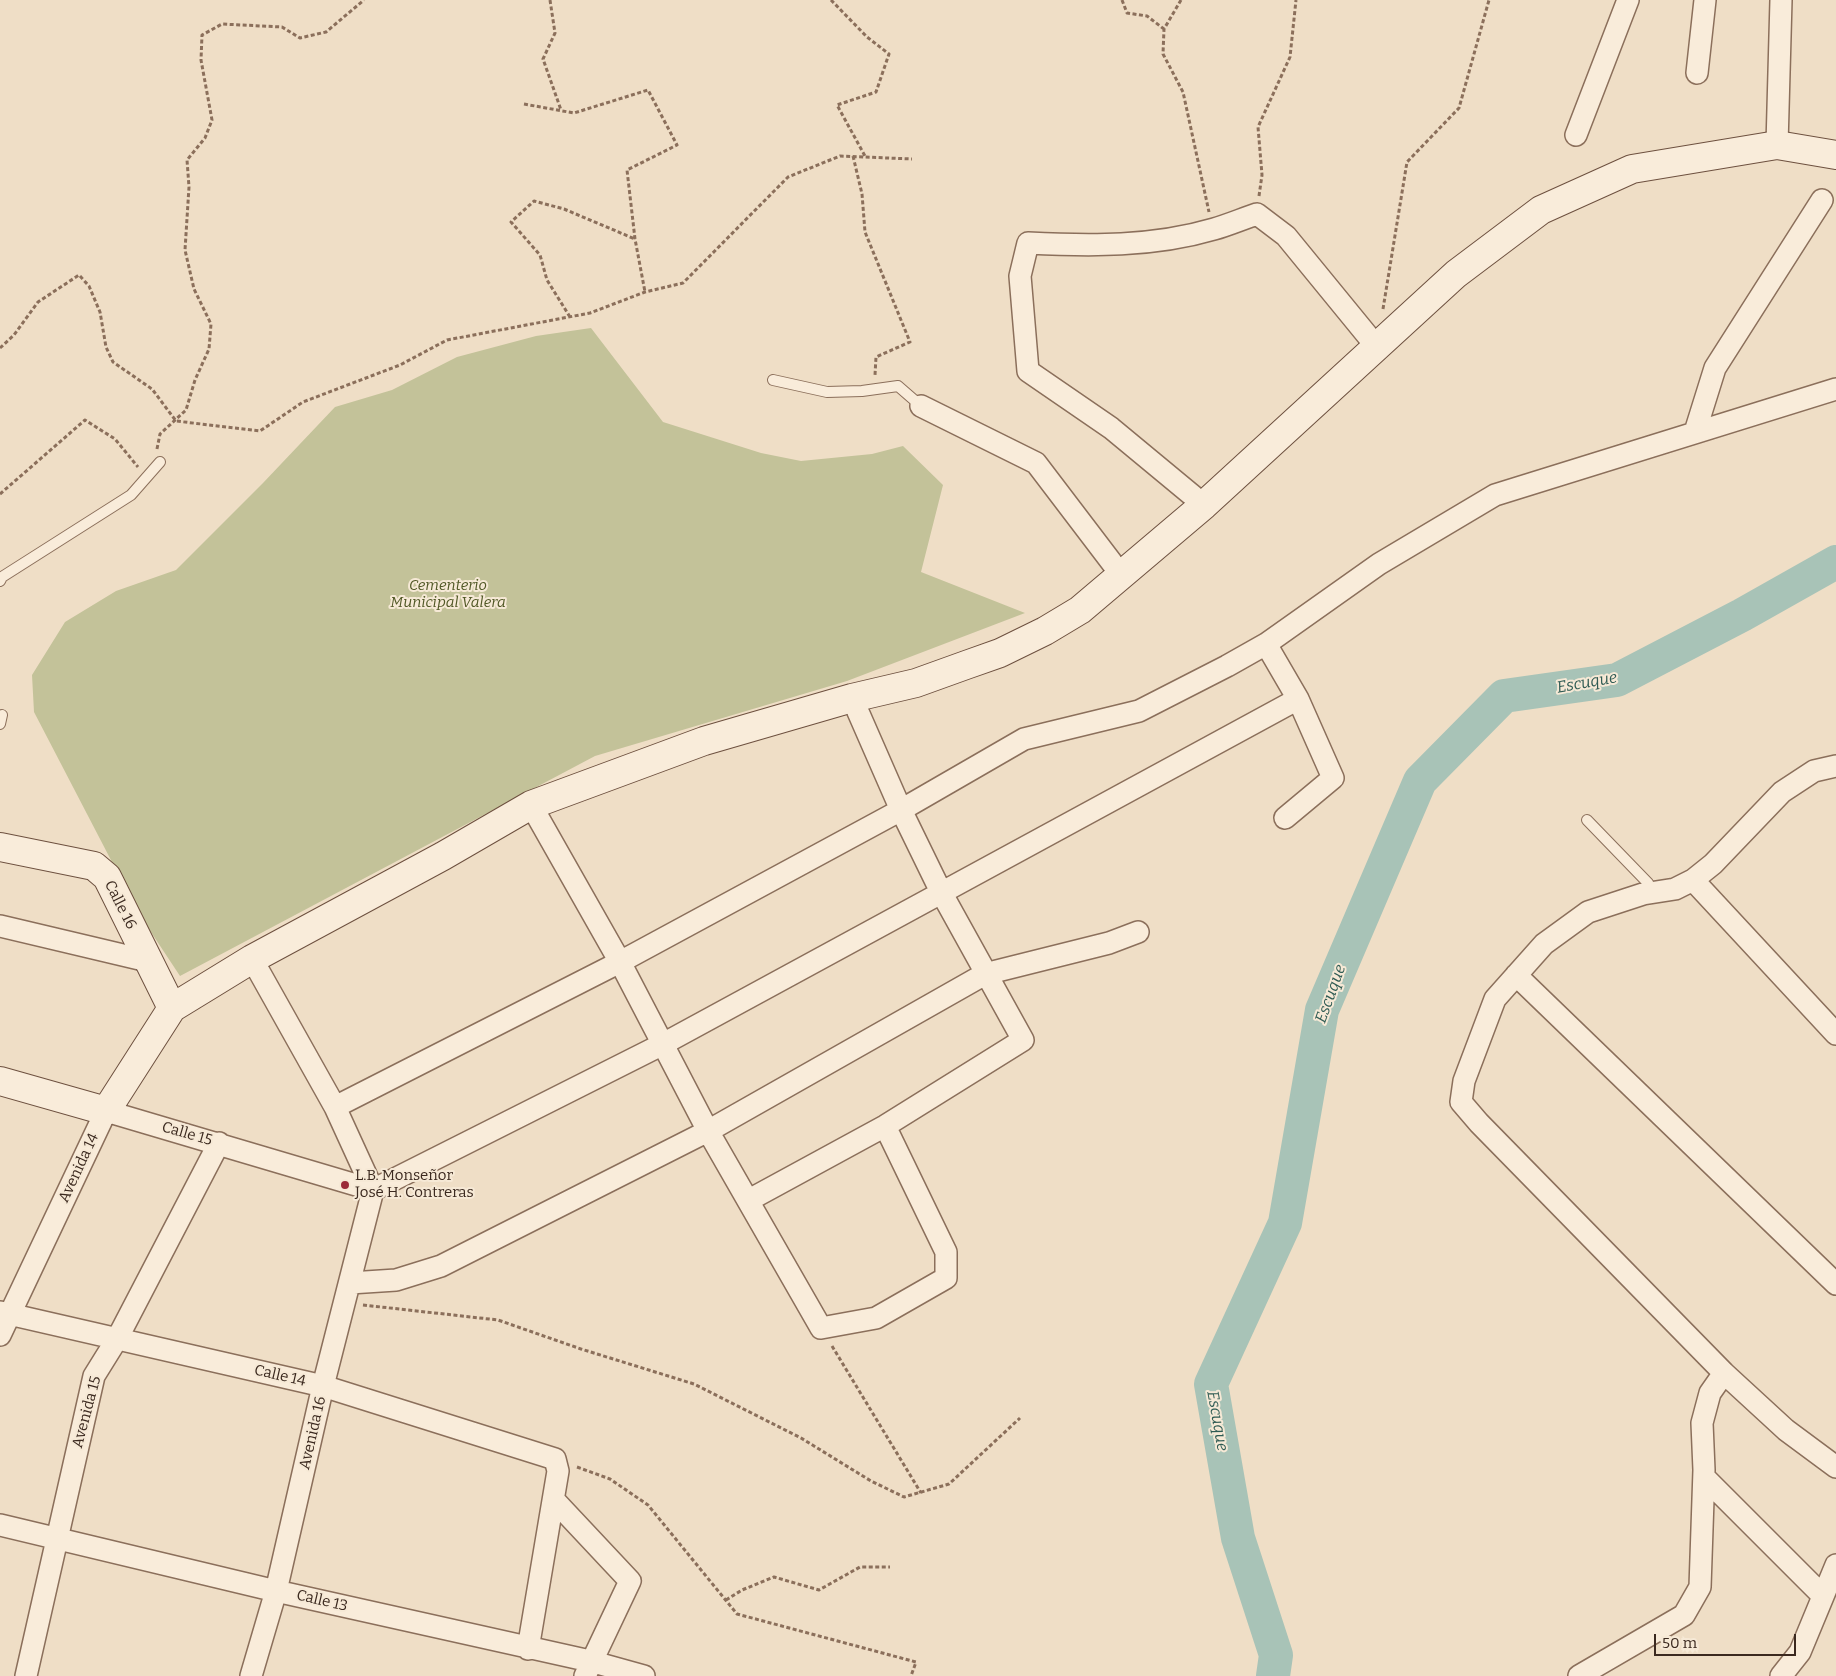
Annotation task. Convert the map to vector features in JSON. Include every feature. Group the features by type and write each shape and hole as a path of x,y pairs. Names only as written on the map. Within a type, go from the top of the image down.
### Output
{"main road":[{"path":"172,1008 252,959 443,856 531,805 704,741 852,698 916,683 1000,653 1045,631 1080,610 1122,576 1204,505 1456,274 1541,210 1632,169 1777,145 1836,155"},
{"name":"Calle 16","path":"0,847 86,863 101,871 112,887 172,1008"},
{"name":"Avenida 14","path":"106,1111 172,1008"},
{"name":"Calle 15","path":"0,1082 106,1111"}],"street":[{"path":"1576,135 1628,0"},
{"path":"1697,73 1705,0"},
{"path":"1777,145 1781,0"},
{"path":"1695,432 1716,368 1822,200"},
{"path":"1204,505 1111,428 1028,371 1020,276 1028,244 1091,246 1156,241 1213,230 1257,214 1286,236 1376,346"},
{"path":"335,1107 620,962 901,810 1024,739 1139,711 1266,644 1379,564 1494,496 1836,389"},
{"path":"921,406 1036,463 1122,576"},
{"path":"1266,644 1298,698 1333,778 1285,818"},
{"path":"749,1200 885,1126 1023,1040 941,892 901,810 852,698"},
{"path":"252,959 335,1107 373,1190 663,1044 1298,698"},
{"path":"1836,766 1814,771 1782,792 1713,864 1693,880 1675,889 1652,893 1588,912 1544,944 1495,999 1464,1081 1461,1102 1479,1123 1724,1373 1786,1430 1836,1467"},
{"path":"531,805 620,962 708,1131 821,1328 876,1318 946,1278 946,1252 885,1126"},
{"path":"1693,880 1836,1034"},
{"path":"0,926 148,961"},
{"path":"348,1293 441,1266 708,1131 985,974 1108,943 1138,932"},
{"path":"1516,975 1836,1284"},
{"name":"Calle 15","path":"106,1111 373,1190"},
{"name":"Avenida 14","path":"0,1335 5,1313 106,1111"},
{"name":"Avenida 15","path":"26,1676 94,1376 117,1339 219,1144"},
{"name":"Avenida 16","path":"251,1676 276,1591 324,1386 373,1190"},
{"name":"Calle 14","path":"5,1313 324,1386 555,1459"},
{"path":"1579,1676 1684,1615 1700,1587 1704,1476 1702,1423 1710,1393 1724,1373"},
{"path":"528,1648 558,1472 555,1459"},
{"path":"1704,1476 1823,1596"},
{"path":"554,1500 630,1581 588,1669"},
{"name":"Calle 13","path":"0,1524 276,1591 528,1648 588,1669 644,1676"},
{"path":"1782,1676 1800,1652 1836,1565"}],"lane":[{"path":"773,380 827,392 898,386 921,406"},
{"path":"0,582 2,577 131,495 160,462"},
{"path":"1587,820 1648,883 1652,893"}],"path":[{"path":"160,462 156,444 160,434 176,422 186,410 195,380 209,349 211,324 194,289 185,250 189,187 187,160 205,138 212,120 201,60 202,34 222,24 282,27 300,38 326,32 364,0"},
{"path":"550,0 555,33 543,59 562,111"},
{"path":"831,0 867,37 889,54 876,92 837,105 866,156"},
{"path":"1122,0 1127,13 1147,16 1164,30"},
{"path":"1181,0 1164,30 1163,54 1183,92 1213,230"},
{"path":"1257,214 1262,175 1258,127 1290,57 1296,0"},
{"path":"1376,346 1408,162 1459,108 1489,0"},
{"path":"524,104 574,113 648,90 677,146 627,170 635,239 646,292"},
{"path":"0,348 14,335 38,302 79,275 89,286 100,312 106,347 113,362 152,389 176,422 260,432 303,402 400,365 447,340 590,313 646,292 683,282 788,177 840,156 912,159"},
{"path":"853,156 862,194 865,232 910,342 876,357 874,370 877,389"},
{"path":"570,317 547,280 540,255 511,222 534,201 564,209 635,239"},
{"path":"0,494 85,420 115,439 146,477"},
{"path":"348,1293 498,1320 581,1349 694,1384 802,1438 871,1480 904,1497 949,1484 1020,1418"},
{"path":"821,1328 920,1493"},
{"path":"555,1459 610,1479 648,1504 737,1614 916,1662 911,1676"},
{"path":"726,1600 742,1590 774,1577 819,1590 860,1567 890,1567"}],"green space":[{"name":"Cementerio Municipal Valera","path":"591,328 663,422 761,453 801,461 872,454 903,446 943,485 921,572 1025,613 847,681 595,756 180,976 139,914 34,712 32,675 65,622 116,591 176,570 263,483 335,407 392,390 457,357 536,336"}],"waterway":[{"name":"Escuque","path":"1273,1676 1276,1655 1238,1538 1211,1384 1285,1223 1322,1010 1420,781 1504,696 1617,680 1742,615 1836,562"}],"place":[{"name":"L.B. Monseñor José H. Contreras","path":"345,1185"}]}
